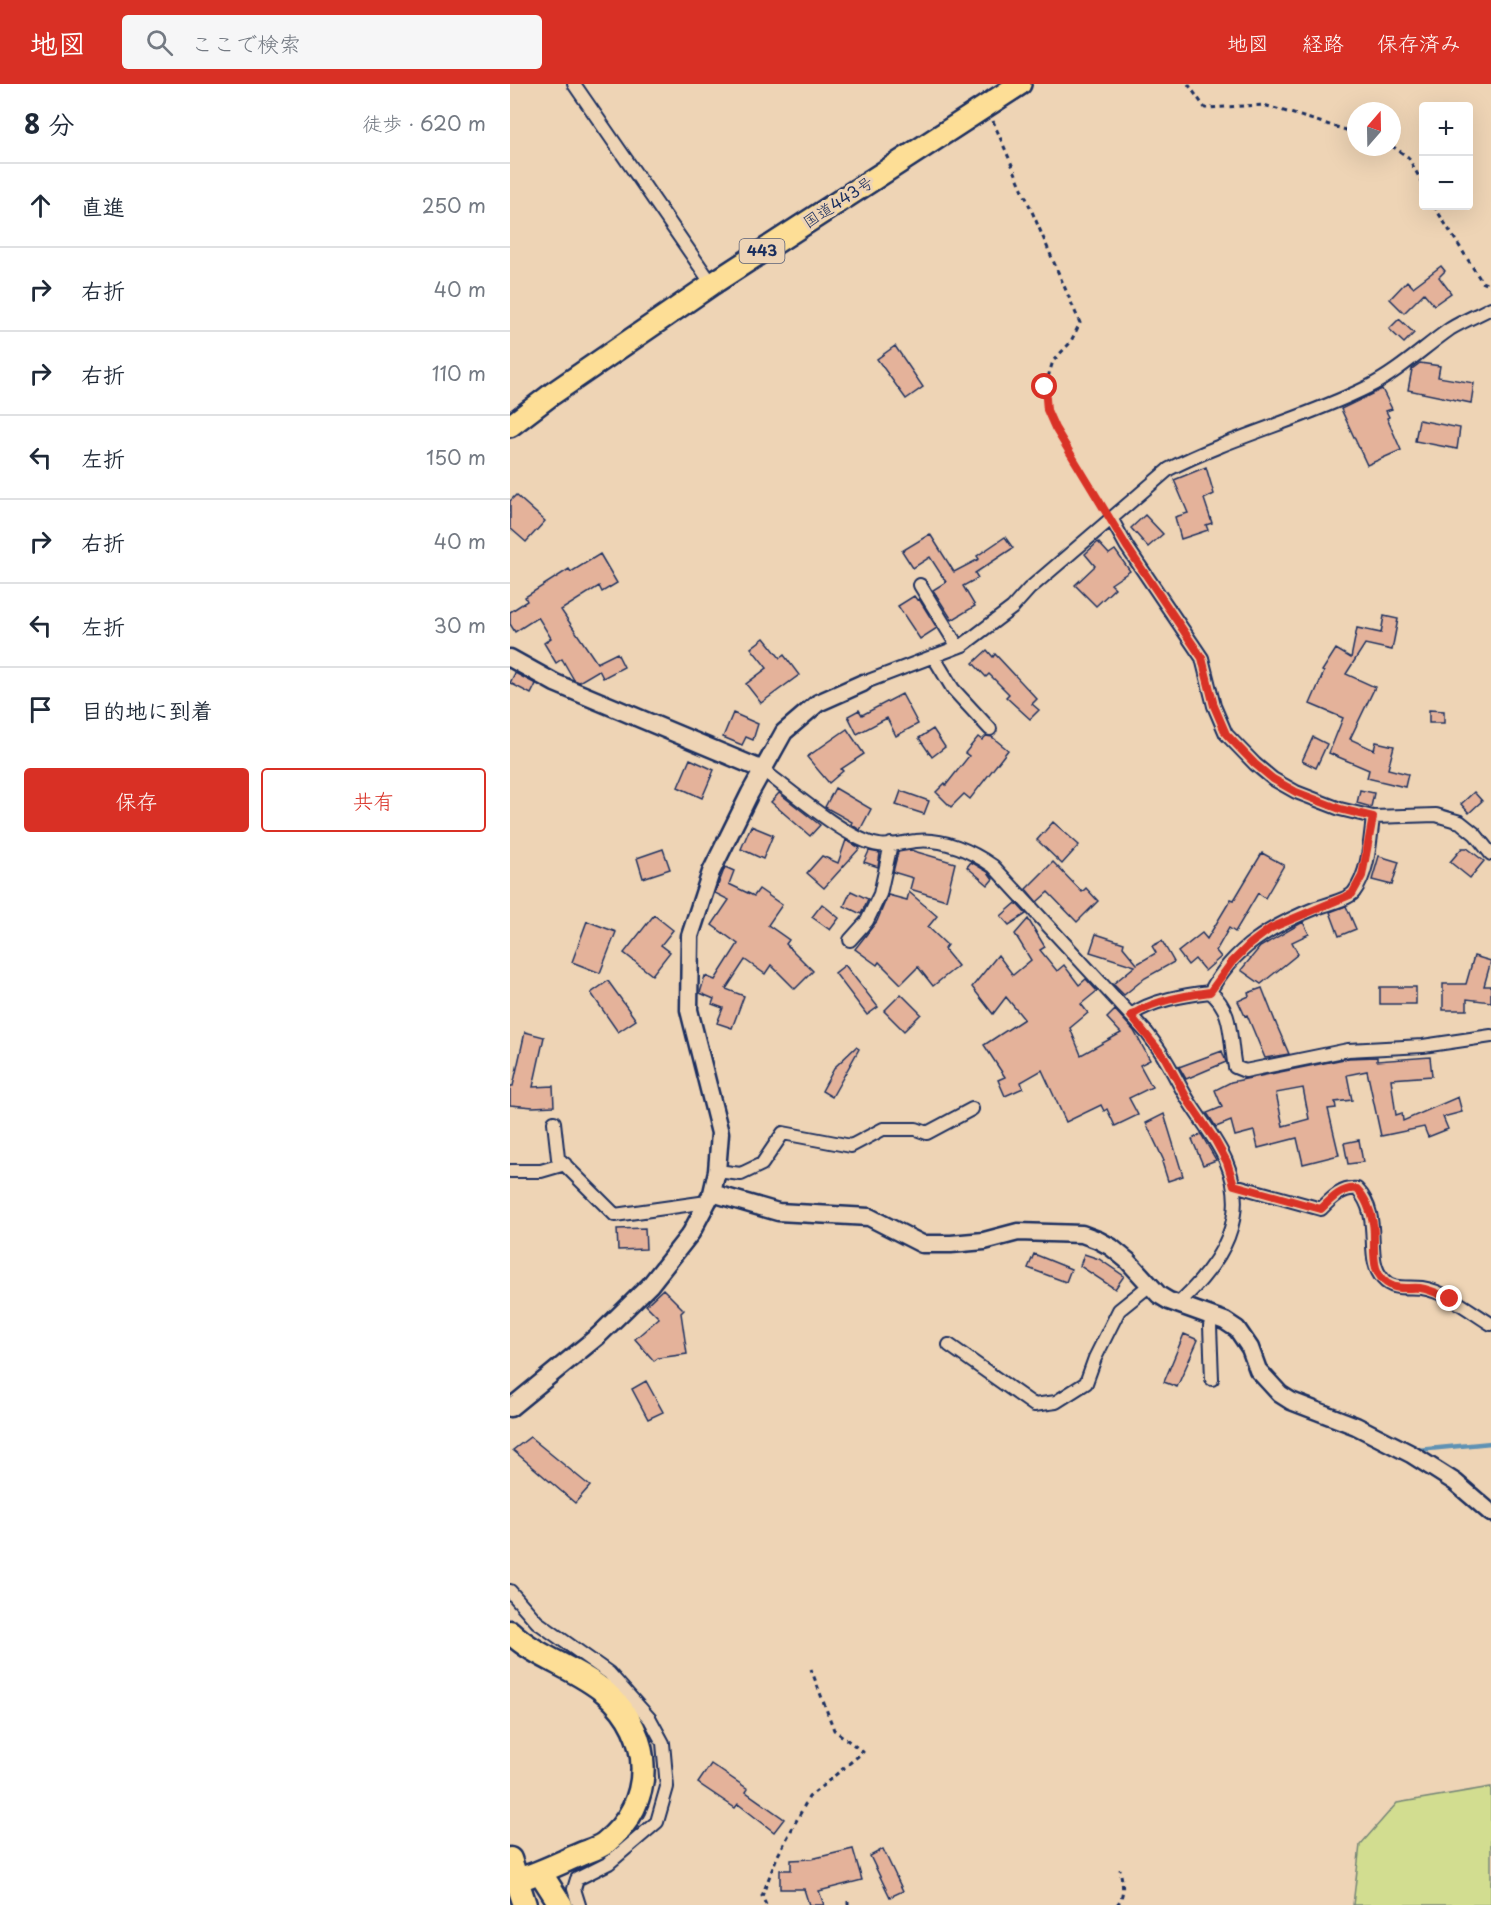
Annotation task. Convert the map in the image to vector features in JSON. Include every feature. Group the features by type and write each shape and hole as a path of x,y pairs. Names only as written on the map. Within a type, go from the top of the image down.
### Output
{"highway":[{"name":"国道443号","path":"510,426 552,394 712,284 1020,84"},
{"path":"510,1632 606,1693 627,1715 639,1738 644,1769 638,1798 625,1823 604,1844 533,1874 561,1905"},
{"path":"510,1859 525,1905"}],"street":[{"path":"574,84 712,284"},
{"path":"510,1408 598,1336 650,1285 691,1233 710,1197 717,1171 720,1133 689,1010 690,936 711,872 784,732 818,704 863,683 958,647 1012,608 1029,589 1169,469 1191,458 1323,408 1371,386 1412,359 1452,328 1491,308"},
{"path":"1112,520 1127,547 1202,658 1214,706 1226,734 1255,764 1273,779 1296,792 1329,805 1373,817 1436,815 1460,822 1475,834 1491,854"},
{"path":"920,585 958,647"},
{"path":"933,656 953,689 990,729"},
{"path":"510,658 555,683 763,770 854,836 879,845 928,840 939,842 968,850 993,866 1131,1016 1165,1058 1189,1102 1227,1162 1234,1185 1234,1220 1228,1239 1213,1266 1180,1305"},
{"path":"1131,1016 1151,1005 1210,992 1232,962 1271,928 1352,894 1362,876 1373,817"},
{"path":"850,940 867,921 880,894 891,844"},
{"path":"1210,992 1222,1003 1227,1012 1235,1067 1245,1071 1348,1050 1423,1046 1491,1036"},
{"path":"717,1171 741,1174 762,1164 783,1133 851,1146 883,1129 916,1129 927,1132 972,1108"},
{"path":"554,1122 558,1158 615,1215 710,1197 778,1212 869,1217 922,1244 984,1241 1018,1232 1082,1234 1112,1247 1160,1295 1232,1325 1244,1336 1258,1370 1280,1394 1291,1401 1356,1426 1411,1454 1455,1482 1491,1513"},
{"path":"510,1171 541,1171 565,1164"},
{"path":"1234,1185 1321,1209 1341,1192 1349,1188 1357,1189 1373,1224 1376,1269 1383,1281 1394,1287 1432,1291 1450,1299 1491,1324"},
{"path":"949,1345 1034,1405 1056,1402 1086,1383 1095,1358 1119,1310 1150,1285"},
{"path":"1212,1317 1210,1326 1212,1379"},
{"path":"510,1591 537,1622 609,1673 650,1719 663,1743 667,1787 657,1822 609,1863 577,1879 574,1889 579,1905"}],"path":[{"path":"1188,84 1205,108 1264,105 1347,130"},
{"path":"986,105 1080,323 1070,343 1050,367 1045,387 1047,410 1055,428 1112,520"},
{"path":"1401,152 1408,157 1419,177"},
{"path":"1437,210 1482,282 1491,286"},
{"path":"766,1905 762,1896 777,1857 809,1797 863,1752 834,1730 811,1669"},
{"path":"1117,1905 1122,1898 1120,1869"}],"green space":[{"path":"1491,1787 1491,1905 1353,1905 1360,1845 1397,1803"}],"building":[{"path":"1441,266 1445,271 1439,277 1451,293 1434,305 1424,293 1404,313 1390,299 1407,281 1413,287"},
{"path":"1399,319 1414,333 1404,343 1389,329"},
{"path":"895,346 923,387 906,399 877,359"},
{"path":"1420,363 1440,366 1438,377 1474,383 1471,403 1408,390 1412,369"},
{"path":"1382,389 1392,409 1386,411 1389,417 1387,418 1401,450 1367,465 1341,409"},
{"path":"1419,420 1460,428 1457,449 1415,441"},
{"path":"1206,467 1214,494 1204,499 1212,523 1206,525 1208,530 1181,539 1175,517 1188,513 1174,480"},
{"path":"516,495 545,521 526,542 510,528 510,501"},
{"path":"1145,515 1163,534 1148,547 1131,528"},
{"path":"930,534 954,572 979,559 977,556 1005,537 1013,548 975,573 978,578 963,586 975,606 952,620 933,590 946,582 930,557 913,568 902,551"},
{"path":"1098,542 1109,554 1115,550 1130,571 1111,584 1115,588 1096,606 1075,585 1095,566 1085,554"},
{"path":"600,554 617,583 602,592 599,586 561,610 597,663 617,653 624,667 603,678 599,670 579,682 574,680 562,659 556,663 544,643 551,638 538,617 515,632 510,624 510,612 527,601 525,597 569,569 571,572"},
{"path":"914,596 917,600 919,599 937,628 920,639 898,606"},
{"path":"1384,616 1398,619 1392,650 1365,644 1346,674 1375,687 1350,739 1374,750 1376,742 1394,746 1388,769 1408,774 1405,787 1367,778 1369,770 1329,753 1343,718 1310,704 1324,672 1322,671 1336,649 1351,658 1357,628 1381,633"},
{"path":"764,638 780,658 784,655 799,675 761,703 746,684 767,668 751,648"},
{"path":"987,650 993,657 995,654 1037,699 1032,704 1039,710 1030,719 1006,697 1009,694 989,674 986,677 973,663"},
{"path":"515,673 536,684 531,694 510,683"},
{"path":"902,694 918,724 896,736 887,718 857,734 848,716 859,710 862,715"},
{"path":"1429,710 1444,711 1444,723 1429,723"},
{"path":"733,713 758,724 753,740 746,737 742,745 723,737"},
{"path":"847,729 864,754 841,769 843,771 829,783 807,757"},
{"path":"933,729 945,747 932,757 919,738"},
{"path":"986,736 992,737 1008,750 970,799 964,794 951,807 936,792 945,783 946,785 969,756 965,753 978,737 982,740"},
{"path":"1313,737 1327,744 1316,768 1302,761"},
{"path":"690,759 714,770 702,798 678,787"},
{"path":"835,788 871,809 860,830 851,824 852,822 825,807"},
{"path":"1360,790 1374,793 1371,807 1357,803"},
{"path":"901,791 929,801 924,814 896,805"},
{"path":"1474,792 1482,801 1469,813 1461,804"},
{"path":"779,793 820,825 810,836 771,802"},
{"path":"1053,822 1079,845 1062,864 1037,840"},
{"path":"751,826 773,835 763,859 741,849"},
{"path":"846,840 860,848 824,888 807,873 822,856 838,863"},
{"path":"1462,848 1467,848 1484,861 1470,878 1450,862"},
{"path":"663,849 670,869 643,878 637,858"},
{"path":"910,850 955,863 946,900 910,889 913,878 893,872 898,852"},
{"path":"869,851 880,853 878,867 864,862"},
{"path":"1262,853 1284,865 1265,898 1258,893 1235,932 1229,928 1216,951 1221,957 1205,971 1195,959 1188,965 1178,952 1202,933 1207,939"},
{"path":"1379,856 1399,862 1392,885 1372,880"},
{"path":"971,862 988,872 993,879 988,885 967,867"},
{"path":"1053,862 1082,892 1086,888 1098,901 1077,922 1048,892 1037,902 1026,889"},
{"path":"725,867 734,871 729,884 754,896 759,889 782,905 768,925 789,940 786,944 813,971 795,989 771,965 765,974 745,960 726,989 744,996 732,1028 717,1023 723,1008 712,1004 714,999 700,993 705,976 715,980 738,944 712,925 729,900 715,893"},
{"path":"851,891 868,899 861,914 844,906"},
{"path":"909,892 937,916 928,927 947,945 944,949 958,966 933,986 918,967 901,984 879,962 877,965 855,949 877,921 888,895 907,900"},
{"path":"1016,903 1026,914 1009,925 1001,916"},
{"path":"822,904 839,918 830,930 812,917"},
{"path":"1346,906 1356,929 1339,936 1330,912"},
{"path":"654,915 673,930 661,945 670,952 652,975 624,953"},
{"path":"1028,919 1045,947 1040,950 1057,971 1064,965 1079,985 1086,979 1097,991 1081,1004 1088,1013 1070,1028 1081,1055 1121,1033 1107,1018 1115,1010 1134,1031 1150,1060 1140,1065 1152,1087 1129,1098 1138,1115 1115,1126 1107,1109 1104,1111 1101,1105 1066,1122 1042,1070 1021,1082 1023,1088 1005,1096 998,1080 1005,1077 984,1045 1024,1019 1006,997 993,1014 972,987 998,955 1013,975 1031,960 1015,934"},
{"path":"587,921 616,932 600,973 572,962"},
{"path":"1303,922 1309,934 1292,942 1298,954 1261,984 1241,970 1260,947"},
{"path":"1096,934 1124,943 1123,947 1137,964 1156,953 1152,946 1162,941 1174,962 1145,978 1124,995 1113,984 1135,966 1090,952"},
{"path":"1474,956 1491,961 1484,986 1491,986 1491,1002 1467,999 1467,1010 1443,1010 1443,984 1466,984"},
{"path":"845,965 878,1007 867,1015 835,973"},
{"path":"608,981 636,1020 618,1032 591,993"},
{"path":"1380,987 1416,987 1416,1004 1380,1004"},
{"path":"1262,988 1289,1054 1265,1058 1247,1015 1245,1016 1238,1001 1249,996 1248,993"},
{"path":"901,994 921,1014 904,1031 884,1011"},
{"path":"525,1032 544,1037 533,1087 553,1086 554,1106 510,1105 510,1086 513,1086"},
{"path":"856,1047 859,1049 832,1097 822,1091 835,1067"},
{"path":"1222,1051 1226,1062 1186,1079 1179,1067"},
{"path":"1377,1057 1377,1061 1430,1057 1432,1076 1391,1079 1396,1115 1402,1113 1403,1121 1458,1097 1462,1112 1443,1117 1448,1129 1428,1137 1424,1127 1381,1136 1367,1071 1347,1075 1352,1100 1335,1102 1336,1108 1328,1109 1339,1155 1303,1164 1297,1138 1258,1148 1254,1131 1235,1136 1231,1121 1216,1127 1207,1113 1222,1107 1215,1090 1231,1082 1349,1058","holes":["1303,1088 1309,1119 1283,1126 1276,1093"]},
{"path":"1164,1114 1183,1176 1168,1181 1162,1162 1164,1161 1146,1123"},
{"path":"1201,1134 1216,1160 1203,1165 1192,1139"},
{"path":"1359,1140 1363,1162 1348,1164 1344,1143"},
{"path":"645,1228 646,1249 618,1250 617,1229"},
{"path":"1034,1254 1071,1269 1066,1282 1028,1268"},
{"path":"1084,1254 1099,1259 1124,1276 1115,1289 1080,1266"},
{"path":"663,1289 684,1310 681,1313 687,1354 658,1358 654,1361 635,1339 659,1318 646,1305"},
{"path":"1184,1334 1198,1340 1177,1387 1164,1382"},
{"path":"646,1381 663,1412 648,1419 632,1389"},
{"path":"530,1437 590,1486 575,1503 513,1450"},
{"path":"711,1764 748,1789 746,1792 784,1819 774,1832 738,1804 735,1808 698,1783"},
{"path":"853,1849 862,1880 819,1891 824,1905 809,1905 804,1889 780,1889 780,1870 791,1870 791,1860 811,1859"},
{"path":"883,1849 903,1891 890,1897 870,1856"}],"waterway":[{"path":"1418,1450 1491,1443"}],"route":[{"path":"1045,387 1047,410 1055,428 1127,547 1202,658 1214,706 1226,734 1273,779 1296,792 1340,809 1373,817 1362,876 1352,894 1271,928 1232,962 1210,992 1151,1005 1131,1016 1165,1058 1189,1102 1215,1140 1227,1162 1234,1185 1321,1209 1333,1197 1349,1188 1357,1189 1362,1194 1373,1224 1376,1269 1383,1281 1394,1287 1432,1291 1450,1299"}]}
